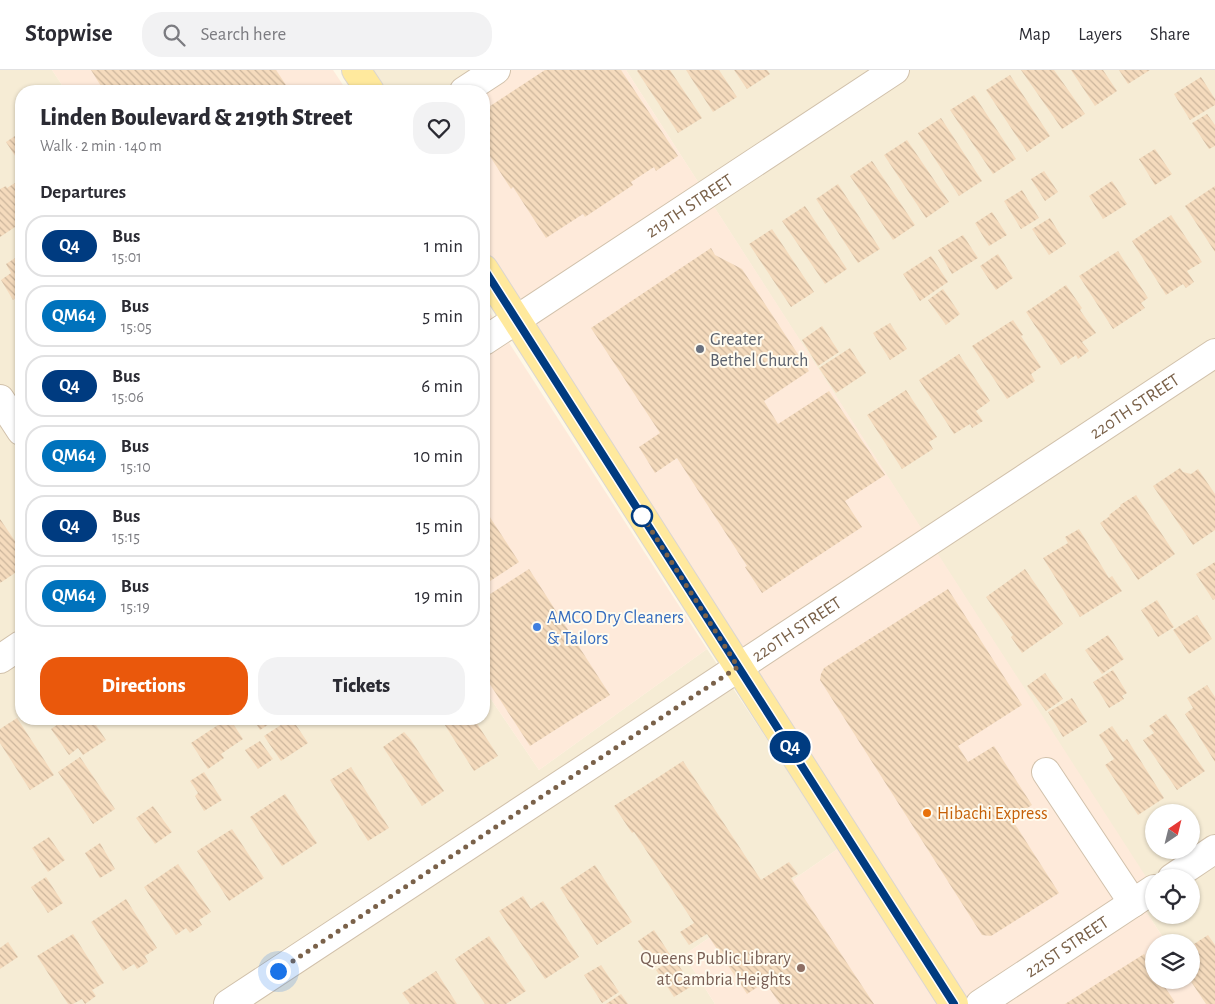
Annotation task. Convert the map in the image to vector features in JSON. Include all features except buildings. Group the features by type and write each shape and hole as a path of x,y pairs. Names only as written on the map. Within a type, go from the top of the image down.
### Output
{"main road":[{"path":"356,70 366,85"},
{"path":"490,279 954,1004"}],"street":[{"path":"473,85 496,70"},
{"name":"219TH STREET","path":"490,337 895,70"},
{"name":"220TH STREET","path":"228,1004 1215,353"},
{"path":"0,399 15,422"},
{"path":"0,659 15,649"},
{"path":"1046,772 1144,896"},
{"path":"1185,869 1215,849"},
{"name":"221ST STREET","path":"980,1004 1144,896"}],"shaded area":[{"path":"0,70 52,70 62,85 15,85 15,725 490,725 490,698 539,770 707,649 839,848 684,955 715,1004 0,1004"},
{"path":"52,70 333,70 343,85 62,85"},
{"path":"362,70 502,70 480,85 371,85"},
{"path":"502,70 626,70 1145,875 1145,886 1134,893 1145,910 1145,924 1154,924 1161,934 1145,934 1145,989 1196,989 1206,1004 959,1004 490,271 490,85"},
{"path":"626,70 1215,70 1215,1004 1206,1004 1196,989 1200,989 1200,934 1161,934 1154,924 1200,924 1200,869 1145,869 1145,877"},
{"path":"490,313 707,649 539,770 490,698"},
{"path":"839,848 938,1004 715,1004 684,955"},
{"path":"1145,886 1145,910 1134,893"}],"bus line":[{"name":"Q4","path":"490,278 954,1004"}],"place":[{"name":"Greater Bethel Church","path":"700,349"},
{"name":"AMCO Dry Cleaners & Tailors","path":"537,627"},
{"name":"Hibachi Express","path":"927,813"},
{"name":"Queens Public Library at Cambria Heights","path":"801,968"}],"route":[{"path":"278,971 738,667 641,514 642,516"}]}
